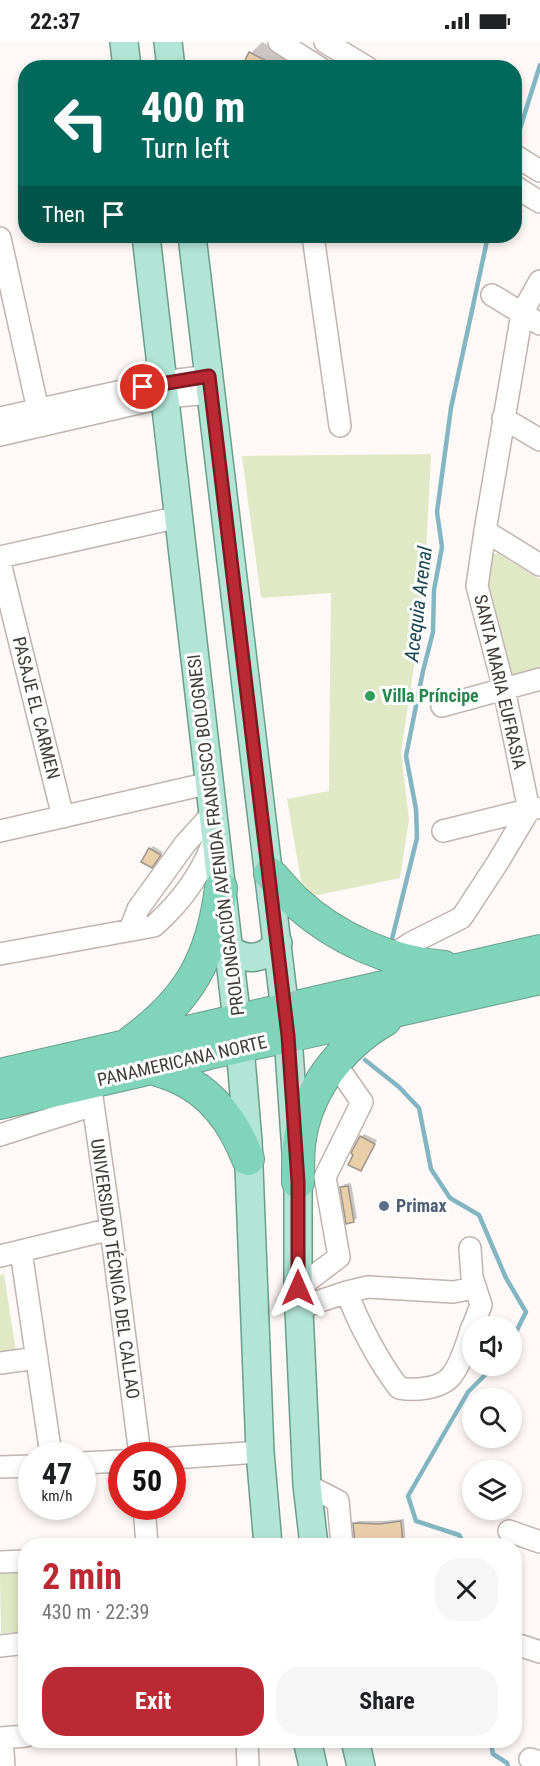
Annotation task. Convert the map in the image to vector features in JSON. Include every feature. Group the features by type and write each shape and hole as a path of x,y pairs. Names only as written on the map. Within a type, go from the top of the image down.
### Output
{"highway":[{"path":"270,873 295,901 324,924 356,943 390,957 426,965 463,968"},
{"path":"128,1044 153,1026 194,978 208,949 217,919 221,888"},
{"name":"PANAMERICANA NORTE","path":"0,1104 92,1094 152,1068 209,1053 239,1034 287,1022 463,968 540,951"},
{"name":"PANAMERICANA NORTE","path":"287,1022 334,1026 540,978"},
{"path":"311,1179 299,1144 306,1115 318,1087 334,1062 365,1031 403,1009"},
{"name":"PANAMERICANA NORTE","path":"0,1075 206,1028 239,1034"},
{"path":"152,1068 179,1078 204,1093 224,1114 240,1138 248,1159"}],"main road":[{"path":"124,42 126,60"},
{"path":"168,42 170,60"},
{"name":"PROLONGACIÓN AVENIDA FRANCISCO BOLOGNESI","path":"148,243 239,1034 248,1159 260,1452 267,1538"},
{"path":"193,243 287,1022 311,1179 299,1298 307,1485 313,1538"},
{"path":"229,949 243,957 251,958 266,954 278,943"},
{"path":"309,1748 313,1766"},
{"path":"357,1748 361,1766"}],"street":[{"path":"279,42 307,60"},
{"path":"325,42 355,60"},
{"path":"522,161 540,171"},
{"path":"522,191 540,202"},
{"path":"0,238 6,290 38,410"},
{"path":"314,243 340,426"},
{"name":"SANTA MARIA EUFRASIA","path":"535,809 477,586 522,313 540,281"},
{"path":"492,295 540,324"},
{"path":"0,418 38,410 210,384"},
{"path":"0,435 164,390"},
{"path":"503,418 540,440"},
{"path":"0,557 179,517"},
{"path":"485,531 540,565"},
{"name":"PASAJE EL CARMEN","path":"0,563 63,817"},
{"path":"442,706 540,679"},
{"path":"0,831 210,783"},
{"path":"443,831 535,809"},
{"path":"390,957 464,914 535,809"},
{"path":"130,930 138,909 185,844 214,824"},
{"path":"0,954 154,926 174,908 194,881 208,856 214,824"},
{"path":"299,1298 339,1257 311,1179 362,1102 334,1062"},
{"path":"0,1112 2,1135 92,1094"},
{"name":"UNIVERSIDAD TÉCNICA DEL CALLAO","path":"92,1094 138,1442"},
{"path":"0,1256 111,1229"},
{"path":"470,1248 475,1288 481,1305 477,1316"},
{"path":"21,1251 49,1442"},
{"path":"299,1298 368,1287 443,1292 475,1288"},
{"path":"346,1292 389,1376 399,1388 411,1390 435,1386 452,1377 462,1356"},
{"path":"0,1363 37,1358"},
{"path":"186,1457 260,1452"},
{"path":"0,1467 18,1466"},
{"path":"307,1485 338,1502 341,1538"},
{"path":"145,1520 146,1538"},
{"path":"509,1531 540,1542"},
{"path":"0,1562 18,1561"},
{"path":"0,1646 18,1644"},
{"path":"522,1646 540,1652"},
{"path":"4,1766 1,1738 18,1737"},
{"path":"247,1748 248,1766"}],"green space":[{"name":"Villa Príncipe","path":"431,454 426,554 418,640 401,752 409,820 400,878 304,898 287,799 329,791 331,593 261,598 242,456"},
{"path":"497,553 540,579 540,673 506,681 484,590 489,555"},
{"path":"4,1274 16,1352 0,1356 0,1275"},
{"path":"18,1572 18,1632 1,1633 0,1573"}],"building":[{"path":"249,52 264,60 245,60"},
{"path":"149,848 161,855 152,868 141,862"},
{"path":"360,1136 375,1144 361,1171 348,1165 353,1155 351,1153"},
{"path":"348,1186 354,1222 346,1224 340,1187"},
{"path":"401,1521 402,1538 354,1538 353,1523 380,1524"}],"waterway":[{"name":"Acequia Arenal","path":"522,122 540,65"},
{"name":"Acequia Arenal","path":"392,939 417,838 416,809 406,756 433,632 434,590 442,547 437,512 451,408 486,243"},
{"name":"Acequia Arenal","path":"365,1060 399,1087 419,1108 431,1169 450,1198 479,1215 506,1278 526,1312 522,1320"},
{"name":"Acequia Arenal","path":"461,1538 459,1535 416,1521 408,1496 468,1392 484,1376"},
{"name":"Acequia Arenal","path":"492,1748 493,1754 508,1766"}],"place":[{"name":"Villa Príncipe","path":"370,696"},
{"name":"Primax","path":"384,1206"}],"route":[{"path":"143,387 209,376 288,1036 298,1182 298,1288"}]}
